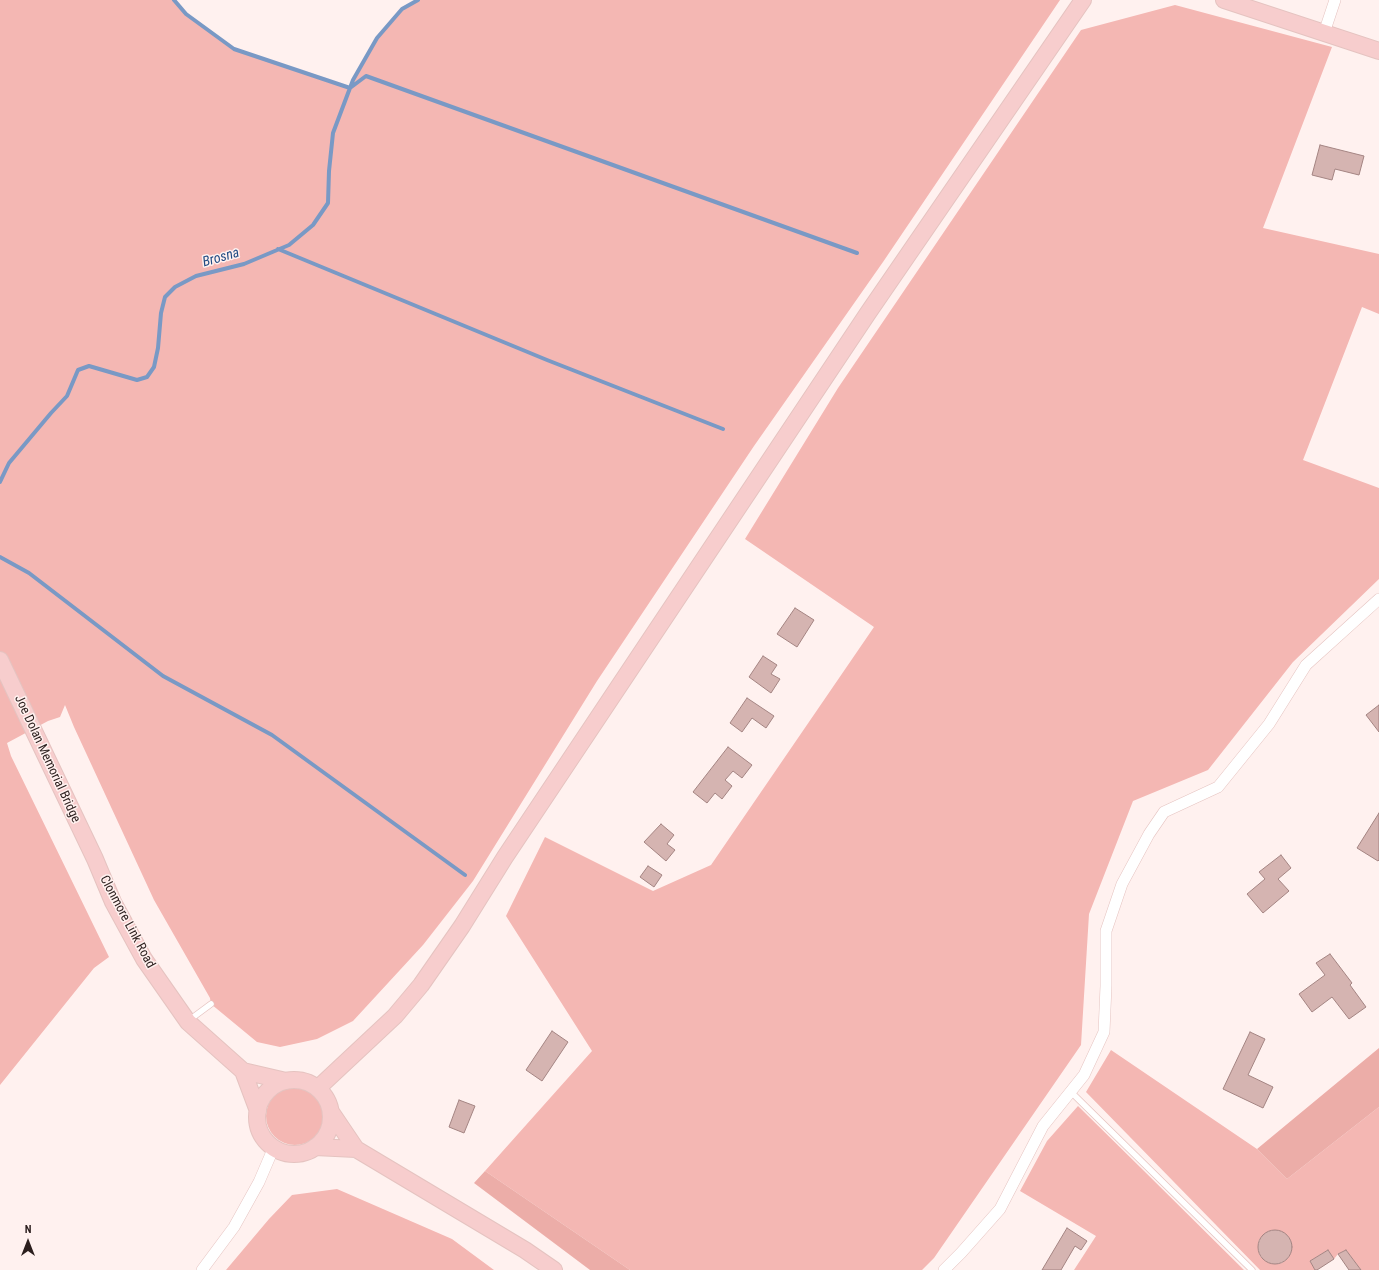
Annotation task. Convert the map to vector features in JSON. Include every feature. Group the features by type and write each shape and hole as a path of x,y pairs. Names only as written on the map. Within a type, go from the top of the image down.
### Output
{"street":[{"path":"318,1088 395,1016 421,985 462,926 509,850 868,313 1083,0"},
{"path":"1224,0 1379,51"},
{"path":"1324,33 1335,0"},
{"path":"944,1270 1000,1209 1043,1126 1084,1075 1104,1032 1106,931 1122,884 1149,834 1164,812 1218,787 1269,724 1306,665 1379,599"},
{"name":"Joe Dolan Memorial Bridge","path":"0,660 95,859"},
{"name":"Clonmore Link Road","path":"95,859 113,902 144,959 188,1022 243,1070 286,1080"},
{"name":"Clonmore Link Road","path":"243,1070 258,1111"},
{"path":"286,1080 308,1082 318,1088 329,1103 331,1122 328,1131 323,1140 315,1147 305,1152 284,1152 274,1147 260,1132 258,1111 261,1101 267,1092 286,1080"},
{"path":"331,1112 356,1149 525,1250 554,1270"},
{"path":"202,1270 234,1227 259,1182 274,1147"},
{"path":"315,1147 356,1149"}],"lane":[{"path":"188,1022 211,1004"},
{"path":"1071,1092 1252,1270"}],"shaded area":[{"path":"0,0 175,0 186,14 234,49 350,88 377,38 402,9 418,0 1060,0 883,262 754,446 597,681 473,881 423,945 353,1021 317,1039 280,1047 257,1042 211,1004 210,998 154,900 65,705 60,717 48,721 7,743 11,756 109,957 94,968 0,1085"},
{"path":"1175,5 1332,47 1263,228 1379,254 1379,314 1362,307 1303,460 1379,488 1379,579 1293,662 1208,770 1133,801 1089,914 1081,1045 934,1258 922,1270 630,1270 485,1171 592,1051 506,916 545,837 653,891 711,865 874,627 745,539 838,388 1081,30"},
{"path":"1379,1048 1379,1107 1287,1179 1257,1149"},
{"path":"1111,1050 1257,1149 1287,1179 1379,1107 1379,1270 1361,1270 1346,1250 1338,1254 1334,1259 1328,1250 1310,1261 1315,1270 1260,1270 1086,1092","holes":["1272,1230 1280,1231 1287,1235 1291,1242 1292,1250 1288,1258 1282,1263 1274,1264 1266,1261 1260,1256 1258,1248 1259,1240"]},
{"path":"289,1087 301,1087 316,1095 324,1110 324,1122 316,1137 301,1145 289,1145 274,1137 266,1122 266,1110 274,1095"},
{"path":"1078,1106 1244,1270 1074,1270 1096,1236 1020,1191 1047,1141"},
{"path":"485,1171 630,1270 590,1270 474,1183"},
{"path":"337,1189 452,1239 494,1270 226,1270 269,1219 292,1195"}],"building":[{"path":"1320,145 1364,156 1359,175 1335,169 1332,180 1312,175"},
{"path":"795,608 814,620 797,647 777,634"},
{"path":"763,656 777,665 771,674 780,679 771,693 749,677"},
{"path":"747,698 774,716 766,728 752,718 742,732 730,723"},
{"path":"1379,705 1379,732 1366,715"},
{"path":"728,747 752,765 742,778 733,771 725,780 732,786 722,799 715,793 707,803 693,792"},
{"path":"1379,813 1379,860 1378,861 1357,848"},
{"path":"661,824 674,835 667,844 675,850 666,861 644,842"},
{"path":"1281,855 1291,868 1278,879 1289,891 1263,913 1247,894 1265,879 1259,872"},
{"path":"648,866 662,875 654,887 640,877"},
{"path":"1330,954 1352,983 1350,985 1366,1007 1349,1019 1332,997 1312,1012 1299,994 1325,975 1316,963"},
{"path":"552,1031 568,1042 542,1081 526,1070"},
{"path":"1250,1032 1265,1039 1248,1075 1273,1087 1263,1108 1223,1089"},
{"path":"459,1100 475,1106 464,1133 449,1127"},
{"path":"1067,1228 1087,1241 1081,1250 1075,1246 1061,1270 1042,1270"},
{"path":"1275,1230 1287,1235 1292,1247 1287,1259 1275,1264 1263,1259 1258,1247 1263,1235"},
{"path":"1328,1250 1334,1259 1315,1270 1310,1261"},
{"path":"1346,1250 1361,1270 1349,1270 1338,1254"}],"waterway":[{"path":"174,0 186,14 234,49 350,88 366,76 857,253"},
{"name":"Brosna","path":"0,482 9,463 67,396 78,370 89,366 137,380 147,377 154,367 158,348 161,313 165,297 175,287 196,276 244,264 289,245 313,225 328,203 329,171 333,133 353,80 377,38 402,9 418,0"},
{"path":"278,249 547,360 723,429"},
{"path":"0,557 29,573 163,676 272,735 465,875"}]}
